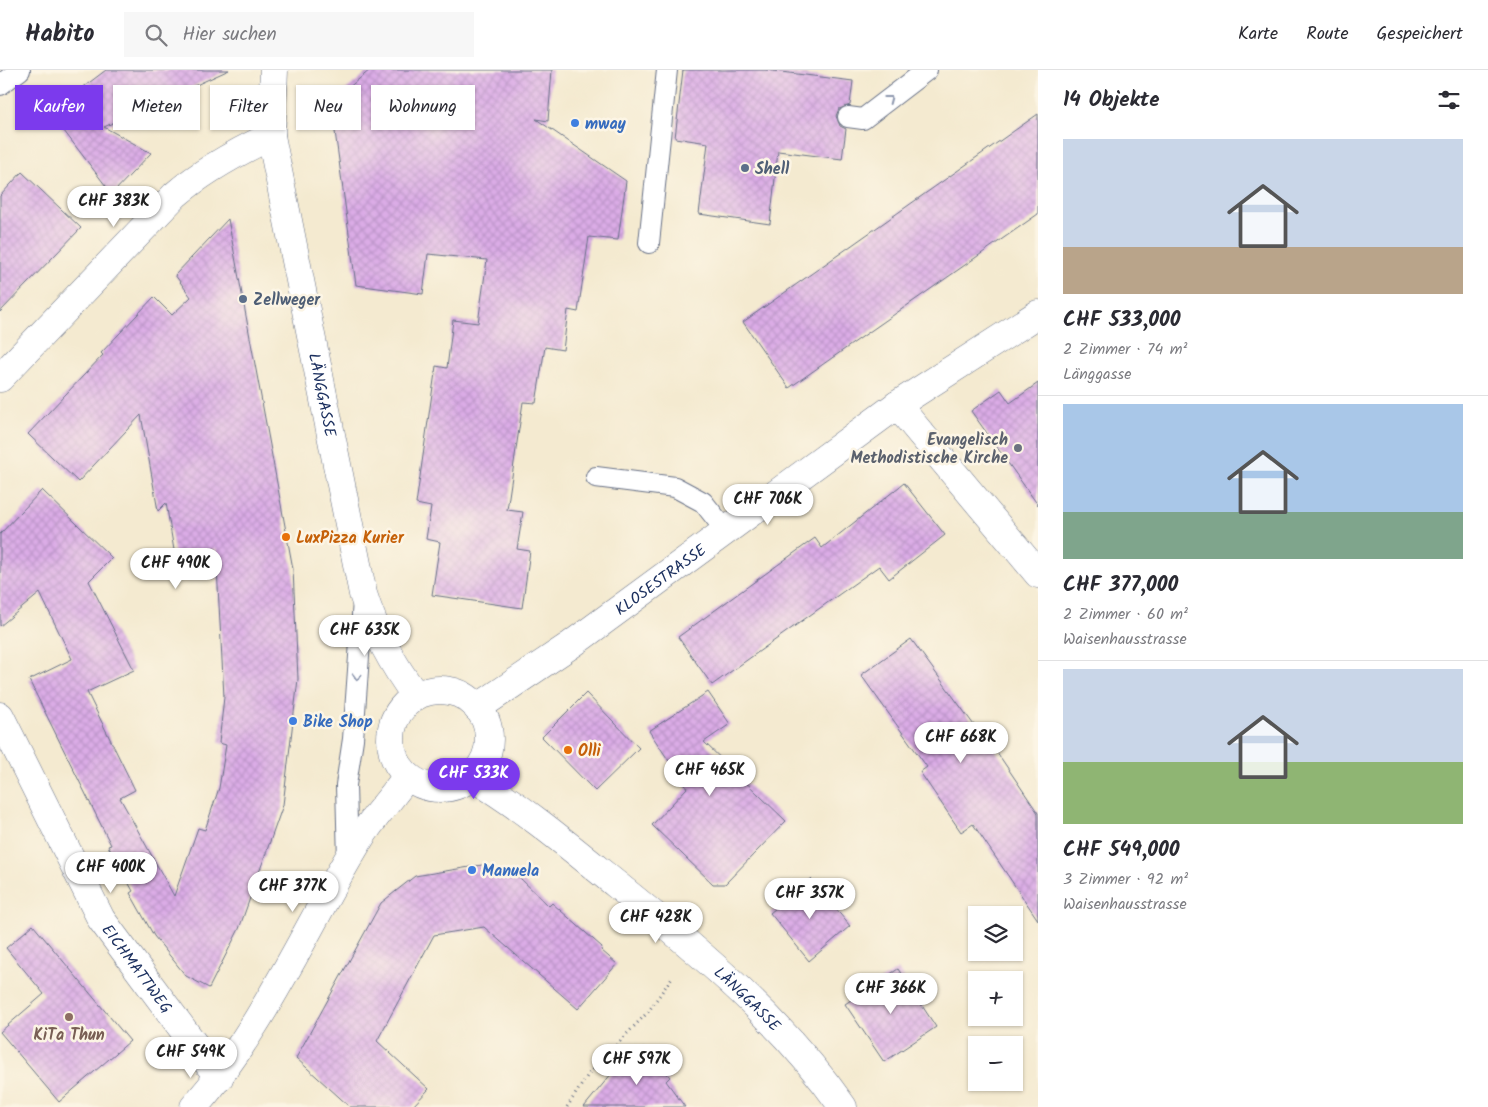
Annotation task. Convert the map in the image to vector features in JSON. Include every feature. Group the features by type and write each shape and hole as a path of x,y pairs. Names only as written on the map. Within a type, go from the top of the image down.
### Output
{"street":[{"name":"LÄNGGASSE","path":"276,74 271,136 363,594 379,638 398,671 416,696"},
{"path":"0,378 175,195 196,176 271,136"},
{"name":"KLOSESTRASSE","path":"477,708 572,644 897,405 1038,314"},
{"path":"897,405 1038,574"},
{"path":"442,690 468,698 477,708 484,718 489,743 486,756 472,777 460,784 446,788 432,788 419,784 407,776 398,764 392,750 391,734 395,719 403,706 416,696 428,691 442,690"},
{"name":"EICHMATTWEG","path":"0,716 101,920 219,1078"},
{"path":"194,1107 219,1078 246,1040 362,836 407,776"},
{"name":"LÄNGGASSE","path":"472,777 534,818 694,947 763,1011 822,1078 843,1107"}],"lane":[{"path":"0,85 20,70"},
{"path":"649,243 672,98 667,70"},
{"path":"848,117 863,119 927,70"},
{"path":"596,477 674,487 703,502 726,531"},
{"path":"348,862 346,786 353,738 363,594"}],"path":[{"path":"566,1107 590,1072 648,1012 694,947"}],"building":[{"path":"106,70 229,70 196,85 113,85 113,123 104,127 151,153 112,194 63,130 103,130 103,85 86,85"},
{"path":"370,70 552,70 548,121 536,119 626,181 618,240 589,237 578,312 568,310 563,350 545,347 536,403 523,402 507,510 523,512 517,549 530,551 522,608 432,595 440,542 426,539 431,507 416,504 436,366 447,368 453,320 478,323 487,260 428,254 423,294 356,285 335,130 361,130 361,85 352,85"},
{"path":"683,70 765,70 853,81 850,105 839,109 836,116 840,126 846,129 842,159 778,151 770,224 699,214 708,143 675,138"},
{"path":"1038,114 1038,214 789,388 743,322"},
{"path":"22,172 81,228 0,312 0,196"},
{"path":"228,219 293,569 298,679 283,805 239,929 209,988 186,976 154,936 130,893 133,891 108,846 111,845 29,680 72,659 40,593 0,626 0,534 42,490 112,558 89,581 134,670 87,692 135,790 120,798 174,896 198,828 205,830 219,788 226,745 219,743 224,697 216,549 175,556 166,503 158,511 141,415 78,482 28,434 103,355 101,353 154,297 172,315 191,297 175,275"},
{"name":"Evangelisch Methodistische Kirche","path":"1038,383 1038,505 971,411 1001,390 1010,403"},
{"path":"904,483 945,535 889,579 879,566 712,685 678,637 815,538 822,548"},
{"path":"911,639 979,732 982,730 1038,813 1038,920 973,824 961,832 920,772 927,767 861,675"},
{"path":"708,692 730,724 704,742 786,821 725,884 713,884 652,825 687,788 649,731"},
{"path":"586,693 639,748 595,791 542,737"},
{"path":"482,865 519,877 549,906 552,903 602,947 601,950 617,964 578,1009 484,927 434,935 377,1041 429,1089 412,1107 350,1107 296,1058 381,903 415,876"},
{"path":"811,879 850,926 809,961 770,913"},
{"path":"33,925 130,1041 59,1102 0,1032 44,994 6,948"},
{"path":"898,969 936,1027 884,1062 845,1004"},
{"path":"644,1048 670,1077 666,1081 685,1107 584,1107 617,1067"}],"place":[{"name":"mway","path":"575,123"},
{"name":"Shell","path":"745,168"},
{"name":"Zellweger","path":"243,299"},
{"name":"Evangelisch Methodistische Kirche","path":"1018,448"},
{"name":"LuxPizza Kurier","path":"286,537"},
{"name":"Bike Shop","path":"293,721"},
{"name":"Olli","path":"568,750"},
{"name":"Manuela","path":"472,870"},
{"name":"KiTa Thun","path":"69,1017"}]}
